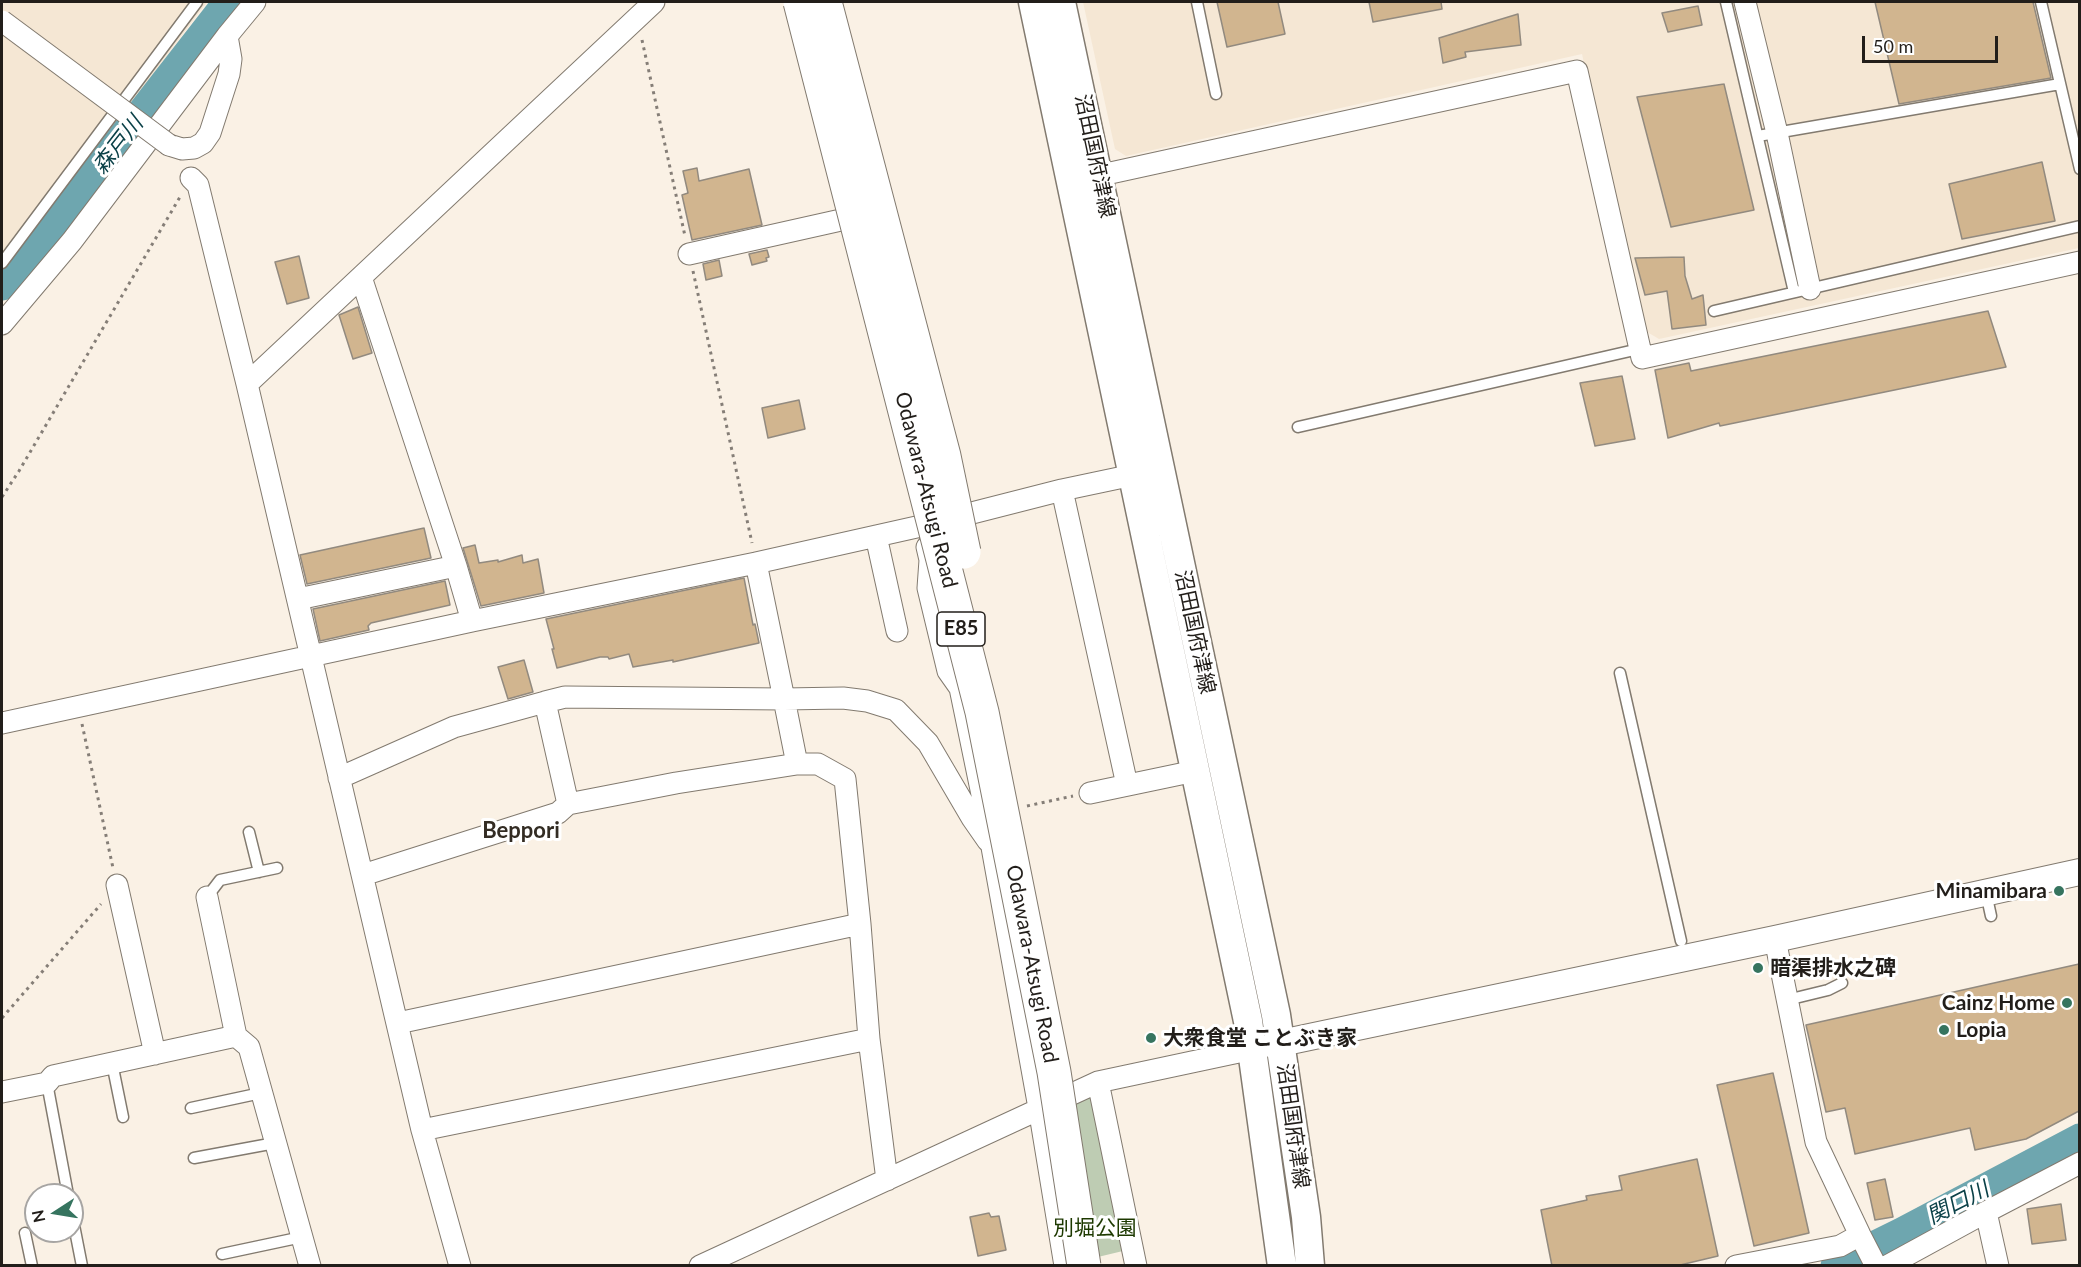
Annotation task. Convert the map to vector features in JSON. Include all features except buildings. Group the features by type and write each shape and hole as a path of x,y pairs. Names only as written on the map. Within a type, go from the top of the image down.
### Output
{"highway":[{"name":"Odawara-Atsugi Road","path":"800,2 889,341 982,712 1054,1072 1084,1266"},
{"name":"Odawara-Atsugi Road","path":"825,2 946,468 1078,1091 1103,1266"}],"main road":[{"name":"沼田国府津線","path":"1033,2 1253,1048 1282,1266"},
{"name":"沼田国府津線","path":"1061,2 1281,1043 1304,1205 1310,1266"}],"street":[{"path":"2,324 72,241 255,2"},
{"path":"247,384 654,2"},
{"path":"786,2 930,560 928,588 948,671 960,688 986,814 1040,1108 1065,1266"},
{"path":"1745,2 1768,135 1802,291"},
{"path":"2,21 169,145 182,149 194,148 203,142 214,127 229,74 231,59 227,36"},
{"path":"1071,182 1577,71 1641,358 2079,262"},
{"path":"192,178 198,185 247,384 422,1130 460,1266"},
{"path":"689,254 841,220"},
{"path":"361,277 472,621"},
{"path":"2,723 472,621 756,563 1133,475"},
{"path":"1062,490 1127,785"},
{"path":"876,536 897,631"},
{"path":"756,563 797,764"},
{"path":"298,599 456,566"},
{"path":"339,778 454,727 565,697 843,698 867,701 896,710 928,743 972,818 990,843"},
{"path":"545,702 568,804"},
{"path":"363,875 558,813 568,804 676,783 797,764 818,764 844,779 860,924 869,1039 887,1180"},
{"path":"1090,793 1195,771"},
{"path":"700,1266 1098,1082 1775,939 1988,904 2079,872"},
{"path":"117,885 155,1054"},
{"path":"207,897 236,1036 249,1047 310,1266"},
{"path":"398,1023 860,924"},
{"path":"1775,939 1816,1142 1876,1266"},
{"path":"2,1092 47,1083 53,1076 236,1036"},
{"path":"422,1130 869,1039"},
{"path":"1098,1082 1136,1266"},
{"path":"1887,1266 2079,1163"},
{"path":"1986,1212 1998,1266"},
{"path":"1736,1266 1839,1246 1860,1235"}],"lane":[{"path":"2,263 197,2"},
{"path":"1197,2 1216,94"},
{"path":"1726,2 1768,135 2060,84"},
{"path":"2041,2 2079,170"},
{"path":"1714,311 2079,226"},
{"path":"1298,427 1639,349"},
{"path":"1620,673 1681,940"},
{"path":"249,832 259,872"},
{"path":"207,897 220,880 277,868"},
{"path":"1787,1000 1828,990 1842,983"},
{"path":"112,1063 123,1117"},
{"path":"47,1083 66,1183"},
{"path":"191,1108 261,1093"},
{"path":"194,1158 275,1143"},
{"path":"222,1254 302,1237"},
{"path":"27,1243 32,1266"},
{"path":"77,1243 81,1266"}],"path":[{"path":"637,18 756,563"},
{"path":"2,497 192,178"},
{"path":"2,1018 117,885 78,706"},
{"path":"986,814 1090,793"}],"shaded area":[{"path":"2,2 207,2 2,274"},
{"path":"1083,2 2079,2 2079,248 1659,339 1642,329 1582,54 1126,156 1115,149"}],"green space":[{"name":"別堀公園","path":"1093,1094 1127,1250 1073,1263 1049,1113"}],"waterway":[{"name":"森戸川","path":"2,284 60,220 230,2"},
{"name":"関口川","path":"1837,1266 2080,1140"}],"place":[{"name":"Minamibara","path":"2059,891"},
{"name":"暗渠排水之碑","path":"1758,968"},
{"name":"Cainz Home","path":"2067,1003"},
{"name":"Lopia","path":"1944,1030"},
{"name":"大衆食堂 ことぶき家","path":"1151,1038"}],"district":[{"name":"Beppori","path":"521,831"}]}
